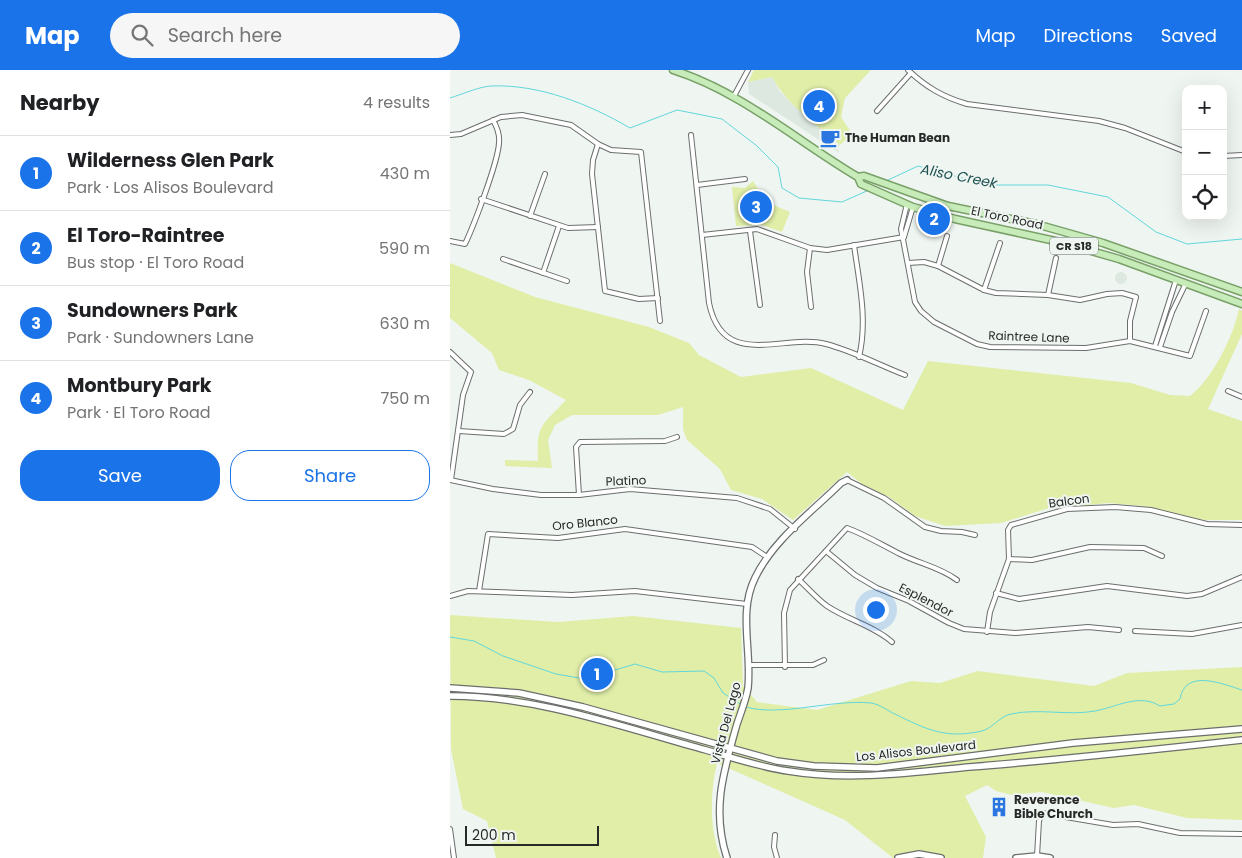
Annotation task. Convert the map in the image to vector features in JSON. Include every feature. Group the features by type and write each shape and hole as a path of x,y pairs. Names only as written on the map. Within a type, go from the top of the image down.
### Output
{"main road":[{"name":"El Toro Road","path":"673,70 691,76 734,96 860,181 910,206 955,219 1060,242 1186,283 1242,304"},
{"name":"El Toro Road","path":"860,181 864,176 948,206 1066,232 1242,292"},
{"name":"Vista Del Lago","path":"727,858 719,828 718,805 720,787 745,700 748,666 747,604 754,579 767,557 847,480"},
{"name":"Los Alisos Boulevard","path":"450,688 519,693 626,718 777,761 814,766 878,768 1073,743 1242,729"},
{"name":"Los Alisos Boulevard","path":"450,696 497,698 528,704 602,720 788,771 822,775 870,776 1055,760 1242,740"},
{"path":"898,858 919,854 941,858"},
{"path":"1016,858 1037,856 1050,858"}],"street":[{"path":"734,96 748,70"},
{"path":"877,111 909,71 933,91 961,102 1099,121 1125,128 1182,150"},
{"path":"450,135 461,134 505,116 522,115 564,123 578,128 598,144 620,151 636,150 641,152 660,321"},
{"path":"450,241 465,244 481,199 498,150 498,133 493,120"},
{"path":"691,135 711,310 721,329 729,337 746,345 757,347 814,342 826,344 905,375"},
{"path":"598,144 592,167 605,288 607,293 639,299 658,298"},
{"path":"1227,156 1242,155"},
{"path":"530,216 545,174"},
{"path":"697,184 746,179"},
{"path":"481,199 559,226 575,228 598,227"},
{"name":"Raintree Lane","path":"910,206 902,221 901,228 912,293 921,311 934,322 977,344 990,347 1086,348 1130,341 1190,356 1206,311"},
{"name":"Raintree Lane","path":"904,237 909,223 910,206"},
{"path":"902,221 909,223"},
{"path":"543,273 559,226"},
{"path":"702,236 764,230 810,248 827,250 904,237"},
{"path":"750,231 760,305"},
{"path":"938,266 947,236"},
{"path":"984,290 1000,243"},
{"path":"854,245 864,335 859,357"},
{"path":"810,248 807,272 811,307"},
{"path":"1048,295 1056,258"},
{"path":"502,259 567,281"},
{"path":"908,263 924,262 938,266 984,290 1010,295 1048,295 1080,300 1122,293 1136,297 1130,321 1130,341"},
{"path":"1155,346 1176,280"},
{"path":"1160,347 1175,305 1186,283"},
{"path":"1170,303 1175,305"},
{"path":"1161,328 1166,330"},
{"path":"450,352 471,372 463,394 451,480"},
{"path":"1228,391 1242,397"},
{"path":"459,431 504,434 510,432 513,429 520,404 530,392"},
{"path":"579,495 576,447 580,442 665,441 677,438"},
{"name":"Platino","path":"451,480 485,488 541,495 579,495 630,489 689,492 737,498 770,509 795,529"},
{"path":"847,480 884,498 909,518 925,527 975,535"},
{"name":"Balcon","path":"987,632 996,593 1009,559 1008,530 1011,525 1066,509 1134,508 1207,524 1242,525"},
{"path":"785,667 784,605 790,590 798,579 847,528 864,534 904,556 945,571 958,580"},
{"name":"Oro Blanco","path":"479,591 488,534 558,538 625,529 752,547 767,557"},
{"path":"1009,559 1032,560 1090,547 1144,548 1162,556"},
{"name":"Esplendor","path":"826,551 854,575 877,588 909,601 964,629 987,632 1028,633 1088,627 1119,630"},
{"path":"996,593 1019,599 1107,586 1187,596 1202,594 1242,578"},
{"path":"798,579 826,606 854,622 882,633 892,642"},
{"path":"450,596 468,590 572,595 635,591 747,604"},
{"path":"1135,631 1192,634 1242,625"},
{"path":"748,666 785,667 813,665 824,660"},
{"path":"1037,856 1039,821 1042,812 1113,825 1138,824 1180,833 1242,834"},
{"path":"450,829 454,858"},
{"path":"775,834 774,847 777,858"}],"shaded area":[{"path":"772,77 779,90 790,102 840,145 838,148 839,153 749,94 748,82"},
{"path":"1119,272 1123,272 1127,278 1123,284 1119,284 1115,280 1115,276"}],"green space":[{"path":"754,70 871,70 845,98 841,117 852,134 840,145 794,106 772,77 748,82"},
{"path":"753,181 766,202 790,212 782,232 762,225 736,226 732,187 745,188"},
{"path":"450,263 535,297 649,327 689,343 699,355 741,377 811,368 903,410 928,361 1131,383 1170,395 1190,396 1207,379 1221,356 1232,332 1239,309 1242,311 1242,334 1208,409 1242,421 1242,520 1204,520 1143,506 1108,503 1046,509 1001,523 945,526 915,516 889,497 862,484 847,472 793,520 762,499 731,490 720,469 687,440 683,429 683,407 658,415 572,415 555,425 548,440 552,468 505,466 505,460 538,461 538,440 542,426 566,400 529,380 499,370 492,353 450,318"},
{"path":"450,615 558,622 633,616 741,628 743,686 757,702 817,710 911,681 940,683 978,671 1094,686 1127,673 1242,667 1242,820 1187,818 1134,805 1114,808 1042,792 1012,795 996,791 987,785 965,796 986,837 983,858 893,858 845,820 717,763 713,786 712,811 714,835 721,858 496,858 487,821 463,809 451,749"}],"waterway":[{"name":"Aliso Creek","path":"450,98 476,89 491,86 509,86 527,88 563,97 598,111 630,128 677,110 722,119 757,146 778,167 782,188 799,198 842,202 869,190"},
{"name":"Aliso Creek","path":"886,181 918,166 988,185 1048,185 1108,197 1156,232 1187,244 1242,239"},
{"path":"450,637 474,641 503,656 556,674 585,679 635,664 662,672 704,671 714,678 723,693 742,705"},
{"path":"746,707 760,710 775,710 840,703 871,703 927,729 958,734 982,731 1007,715 1022,712 1085,712 1136,701 1152,702 1160,706 1174,704 1180,699 1183,689 1197,681 1215,682 1242,690"}],"place":[{"name":"Montbury Park","path":"819,106"},
{"name":"The Human Bean","path":"830,138"},
{"name":"Sundowners Park","path":"756,207"},
{"name":"El Toro-Raintree","path":"934,219"},
{"name":"Wilderness Glen Park","path":"597,674"},
{"name":"Reverence Bible Church","path":"999,807"}]}
